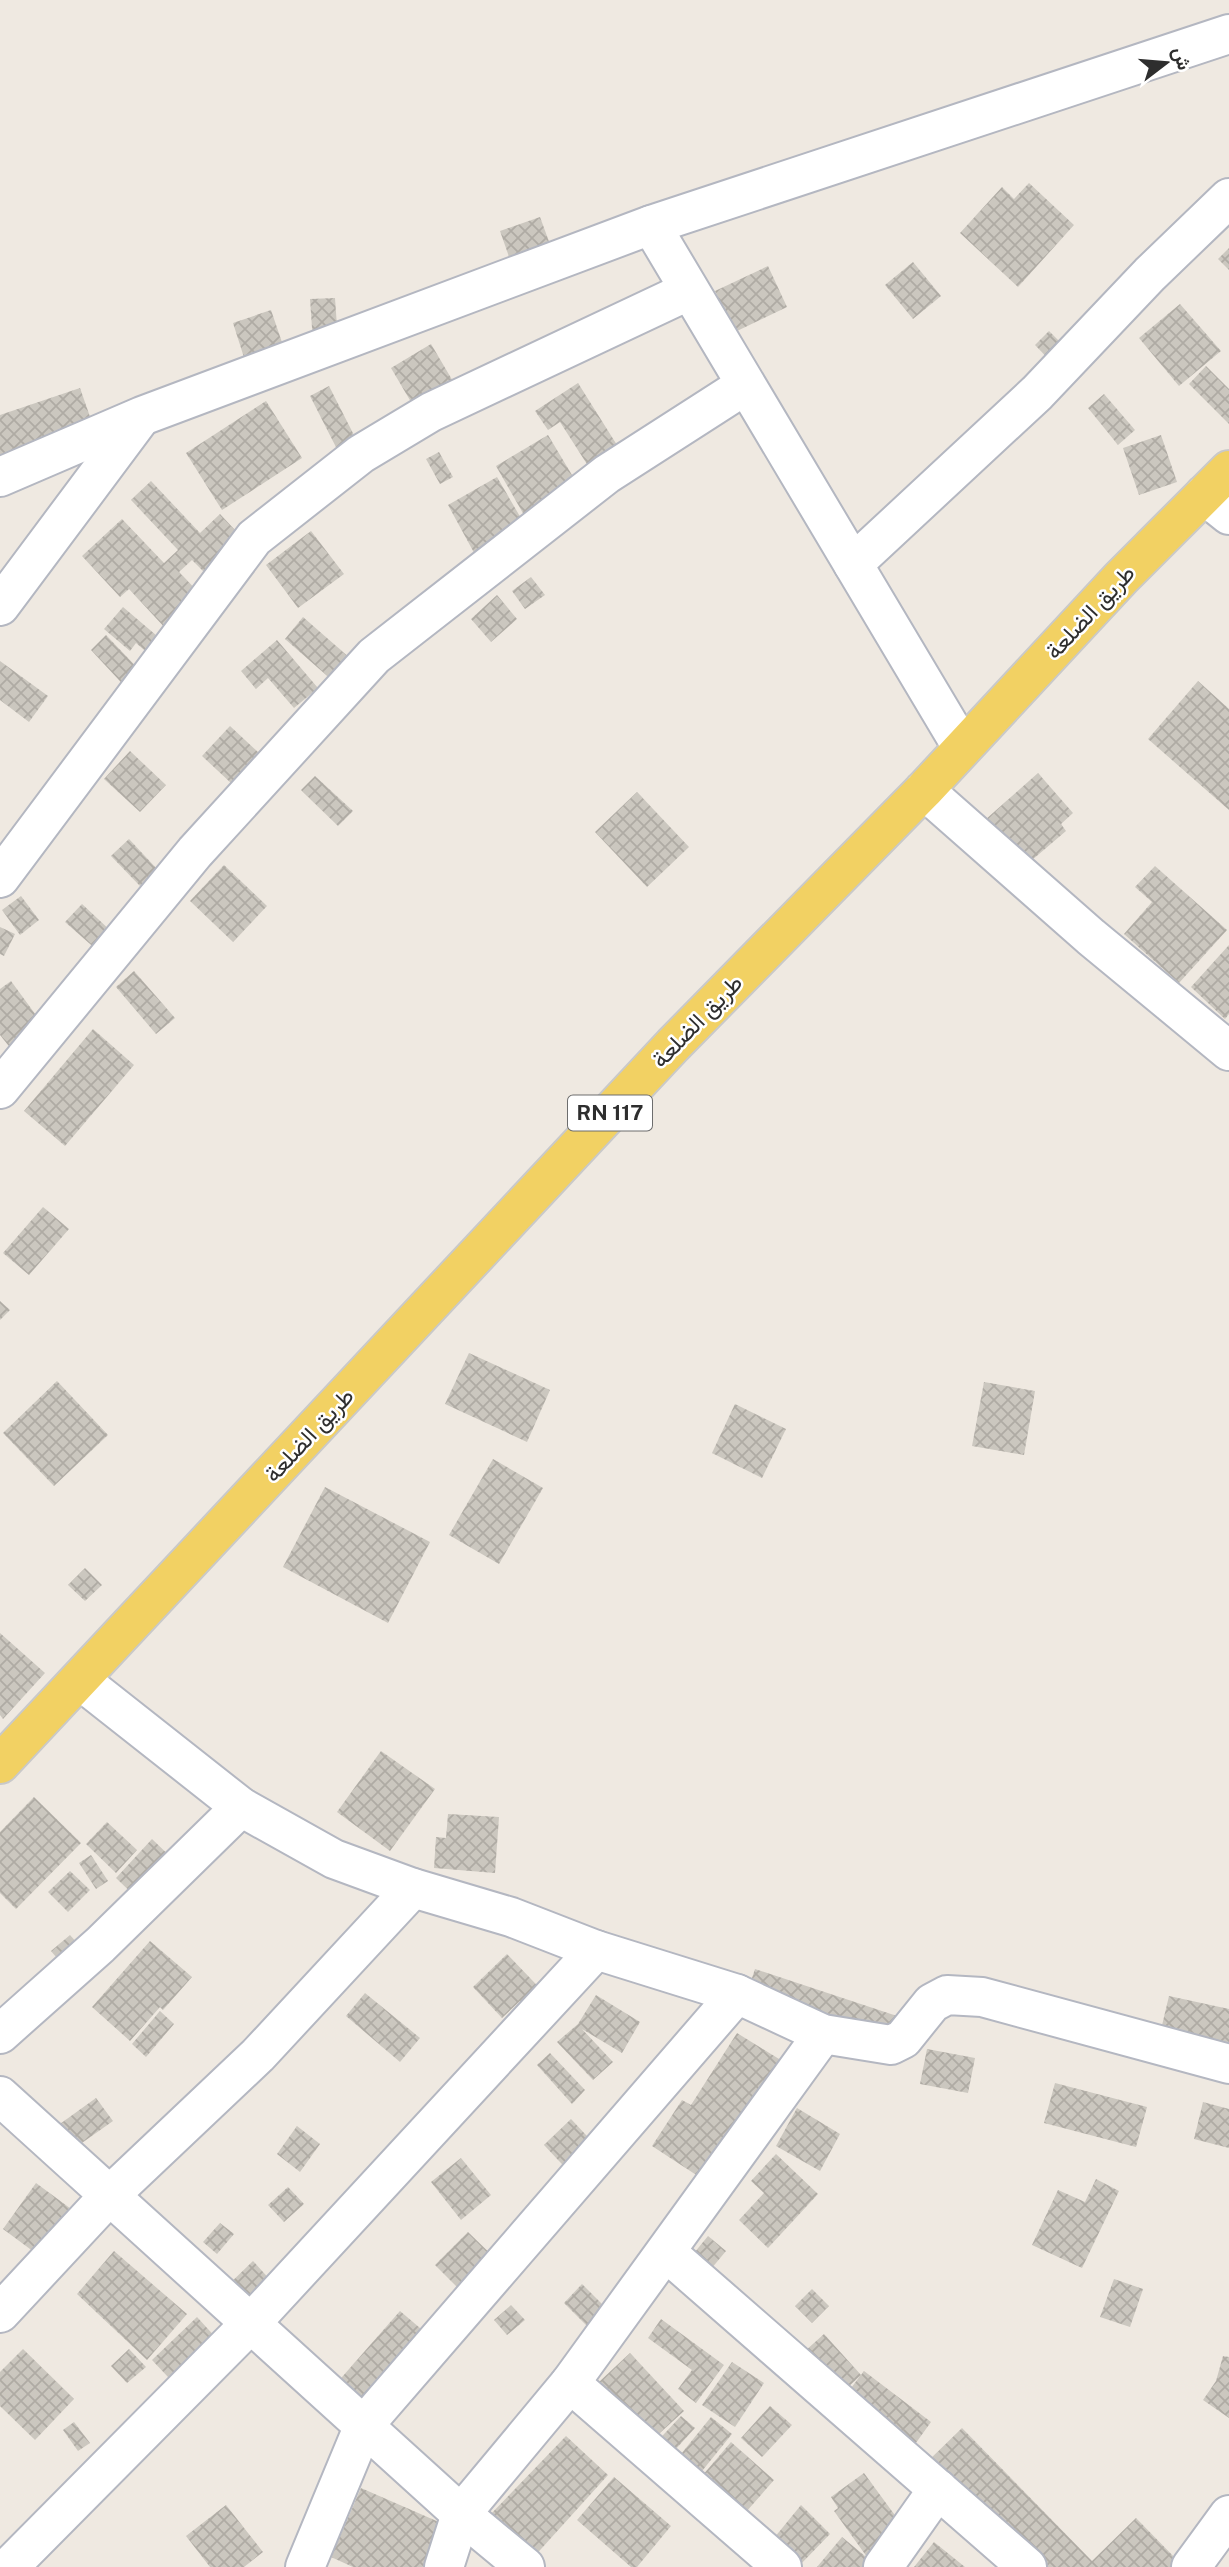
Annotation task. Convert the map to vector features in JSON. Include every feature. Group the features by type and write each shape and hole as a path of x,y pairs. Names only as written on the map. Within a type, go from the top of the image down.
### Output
{"main road":[{"name":"طريق الضلعة","path":"0,1764 673,1045 924,790 962,747 1221,493"}],"street":[{"path":"0,477 142,416 650,225 1229,34"},
{"path":"853,564 1037,393 1150,274 1229,198"},
{"path":"650,225 962,747"},
{"path":"0,877 254,538 361,454 431,412 688,291"},
{"path":"0,1089 195,852 374,656 607,474 744,386"},
{"path":"0,606 142,416"},
{"path":"924,790 1091,937 1229,1051"},
{"path":"80,1679 242,1808 334,1858 413,1888 511,1917 596,1950 737,1994 822,2034 891,2045 903,2039 932,2003 947,1995 982,1997 1229,2064"},
{"path":"0,2034 100,1945 242,1808"},
{"path":"0,2314 109,2196 258,2054 413,1888"},
{"path":"9,2567 251,2323 596,1950"},
{"path":"305,2567 364,2425 737,1994"},
{"path":"444,2567 461,2514 570,2383 822,2034"},
{"path":"0,2096 461,2514 525,2567"},
{"path":"666,2252 1027,2567"},
{"path":"570,2383 782,2567"},
{"path":"883,2567 938,2489"},
{"path":"1191,2567 1228,2516"}],"building":[{"path":"1029,183 1074,225 1018,287 960,233 1002,187 1014,199"},
{"path":"540,217 555,258 514,271 500,231"},
{"path":"1229,248 1229,270 1218,259"},
{"path":"913,262 941,296 913,319 885,285"},
{"path":"768,266 787,307 735,332 715,291"},
{"path":"335,298 338,341 313,342 310,299"},
{"path":"1180,304 1221,351 1179,386 1139,338"},
{"path":"271,310 288,360 249,373 233,323"},
{"path":"1049,331 1074,356 1059,370 1035,345"},
{"path":"431,344 464,400 424,424 391,368"},
{"path":"1206,366 1229,389 1229,424 1189,384"},
{"path":"578,383 622,453 592,472 560,422 548,430 535,411"},
{"path":"329,386 358,443 339,453 310,396"},
{"path":"80,388 97,437 0,475 0,415"},
{"path":"1104,394 1135,430 1118,445 1088,408"},
{"path":"266,401 302,458 222,510 186,453"},
{"path":"548,435 581,490 528,522 496,466"},
{"path":"1161,435 1177,482 1139,495 1123,448"},
{"path":"439,452 453,477 440,484 426,459"},
{"path":"497,477 529,532 478,560 448,505"},
{"path":"151,481 200,533 220,514 249,545 212,580 192,560 179,572 202,596 167,630 129,589 120,597 82,556 122,519 164,563 178,550 131,500"},
{"path":"311,531 344,574 298,608 266,565"},
{"path":"531,577 545,595 525,609 512,591"},
{"path":"497,595 517,619 491,642 471,619"},
{"path":"123,607 170,647 157,661 136,643 130,651 104,629"},
{"path":"303,617 351,659 333,681 285,639"},
{"path":"106,635 147,678 131,693 91,650"},
{"path":"277,640 318,688 294,708 268,678 256,689 241,671"},
{"path":"0,661 48,696 29,722 0,700"},
{"path":"1198,681 1229,709 1229,810 1148,739"},
{"path":"230,726 259,753 231,783 202,756"},
{"path":"130,751 166,785 140,812 104,779"},
{"path":"1038,773 1073,813 1061,824 1066,831 1025,866 985,820"},
{"path":"315,776 353,811 338,826 301,790"},
{"path":"637,792 689,847 647,887 595,832"},
{"path":"129,839 157,869 140,886 111,856"},
{"path":"224,865 267,906 233,942 190,901"},
{"path":"1155,866 1227,930 1179,983 1124,934 1152,902 1135,887"},
{"path":"21,896 39,920 20,935 2,910"},
{"path":"82,904 113,933 98,951 65,922"},
{"path":"0,927 15,934 4,956 0,954"},
{"path":"1229,945 1229,1014 1225,1019 1191,987"},
{"path":"134,971 175,1018 156,1034 116,987"},
{"path":"11,981 44,1026 12,1050 0,1035 0,989"},
{"path":"93,1029 134,1065 65,1146 24,1111"},
{"path":"43,1207 69,1229 29,1275 3,1253"},
{"path":"0,1301 10,1310 0,1320"},
{"path":"469,1353 550,1390 527,1442 445,1404"},
{"path":"57,1381 108,1435 54,1486 3,1433"},
{"path":"984,1382 1035,1391 1024,1455 972,1446"},
{"path":"735,1404 786,1429 762,1478 712,1453"},
{"path":"493,1459 543,1488 499,1564 449,1535"},
{"path":"325,1487 430,1542 388,1623 283,1567"},
{"path":"85,1568 102,1585 85,1601 68,1585"},
{"path":"0,1633 45,1673 3,1719 0,1715"},
{"path":"381,1751 435,1789 390,1851 337,1812"},
{"path":"34,1797 81,1843 16,1909 0,1893 0,1832"},
{"path":"448,1814 499,1817 495,1873 434,1868 436,1837 446,1838"},
{"path":"107,1822 137,1850 116,1873 86,1844"},
{"path":"152,1839 178,1864 142,1903 116,1878"},
{"path":"91,1855 108,1881 96,1889 79,1863"},
{"path":"70,1871 90,1890 68,1912 48,1892"},
{"path":"70,1935 86,1953 67,1970 51,1951"},
{"path":"150,1941 192,1977 163,2010 160,2007 130,2041 92,2007"},
{"path":"507,1954 553,2002 536,2019 520,2001 502,2018 473,1987"},
{"path":"755,1969 900,2017 887,2057 742,2008"},
{"path":"365,1993 420,2038 400,2062 346,2016"},
{"path":"596,1995 640,2022 622,2053 582,2029 613,2062 593,2080 557,2042 578,2024"},
{"path":"1169,1996 1229,2009 1229,2077 1154,2059"},
{"path":"160,2011 174,2024 146,2057 132,2044"},
{"path":"737,2033 784,2062 707,2182 652,2146 682,2100 691,2105"},
{"path":"927,2049 975,2058 968,2093 920,2084"},
{"path":"550,2053 585,2090 572,2104 537,2065"},
{"path":"1055,2083 1147,2107 1136,2147 1044,2123"},
{"path":"96,2098 113,2121 62,2157 46,2134"},
{"path":"1203,2102 1229,2109 1229,2148 1194,2139"},
{"path":"797,2108 840,2134 820,2171 776,2146"},
{"path":"571,2119 602,2152 575,2178 544,2145"},
{"path":"297,2126 320,2144 300,2172 277,2154"},
{"path":"776,2154 818,2194 768,2248 739,2220 764,2193 751,2181"},
{"path":"461,2158 491,2195 461,2220 431,2182"},
{"path":"1096,2179 1119,2191 1082,2268 1032,2245 1058,2190 1085,2202"},
{"path":"36,2183 86,2220 53,2266 3,2229"},
{"path":"288,2187 304,2204 284,2222 268,2205"},
{"path":"220,2223 234,2234 217,2254 203,2242"},
{"path":"468,2232 502,2265 469,2299 435,2265"},
{"path":"708,2236 726,2251 711,2269 681,2269"},
{"path":"114,2251 187,2314 147,2360 77,2294"},
{"path":"253,2261 282,2293 251,2322 222,2291"},
{"path":"1114,2279 1143,2289 1130,2327 1100,2317"},
{"path":"582,2284 607,2309 589,2328 564,2303"},
{"path":"812,2289 829,2306 812,2323 795,2306"},
{"path":"511,2305 525,2320 507,2335 494,2320"},
{"path":"400,2311 427,2334 360,2422 328,2393"},
{"path":"197,2317 229,2352 184,2394 152,2360"},
{"path":"661,2319 724,2365 696,2403 678,2389 692,2370 648,2338"},
{"path":"824,2334 861,2375 864,2371 931,2422 905,2458 837,2407 860,2376 832,2402 794,2361"},
{"path":"23,2349 74,2399 35,2440 0,2406 0,2372"},
{"path":"129,2349 146,2367 127,2383 111,2366"},
{"path":"630,2353 684,2411 638,2453 584,2396"},
{"path":"1223,2356 1229,2357 1229,2418 1203,2400 1216,2381"},
{"path":"732,2362 764,2383 735,2427 702,2405"},
{"path":"770,2406 792,2425 762,2457 741,2438"},
{"path":"681,2416 695,2428 664,2462 650,2449"},
{"path":"711,2417 732,2434 698,2476 677,2459"},
{"path":"74,2422 90,2443 78,2451 63,2430"},
{"path":"962,2428 1092,2561 1136,2518 1179,2562 1174,2567 1010,2567 918,2471"},
{"path":"566,2436 608,2475 532,2559 488,2517"},
{"path":"731,2442 774,2480 739,2520 696,2483"},
{"path":"864,2473 905,2529 867,2557 834,2511 838,2508 831,2497"},
{"path":"614,2477 671,2526 637,2567 631,2567 577,2520"},
{"path":"361,2488 448,2526 431,2567 353,2567 331,2557"},
{"path":"226,2505 263,2552 244,2567 210,2567 186,2536"},
{"path":"801,2505 830,2534 798,2567 770,2543"},
{"path":"842,2537 871,2561 867,2567 817,2567"},
{"path":"934,2542 965,2567 914,2567"}]}
